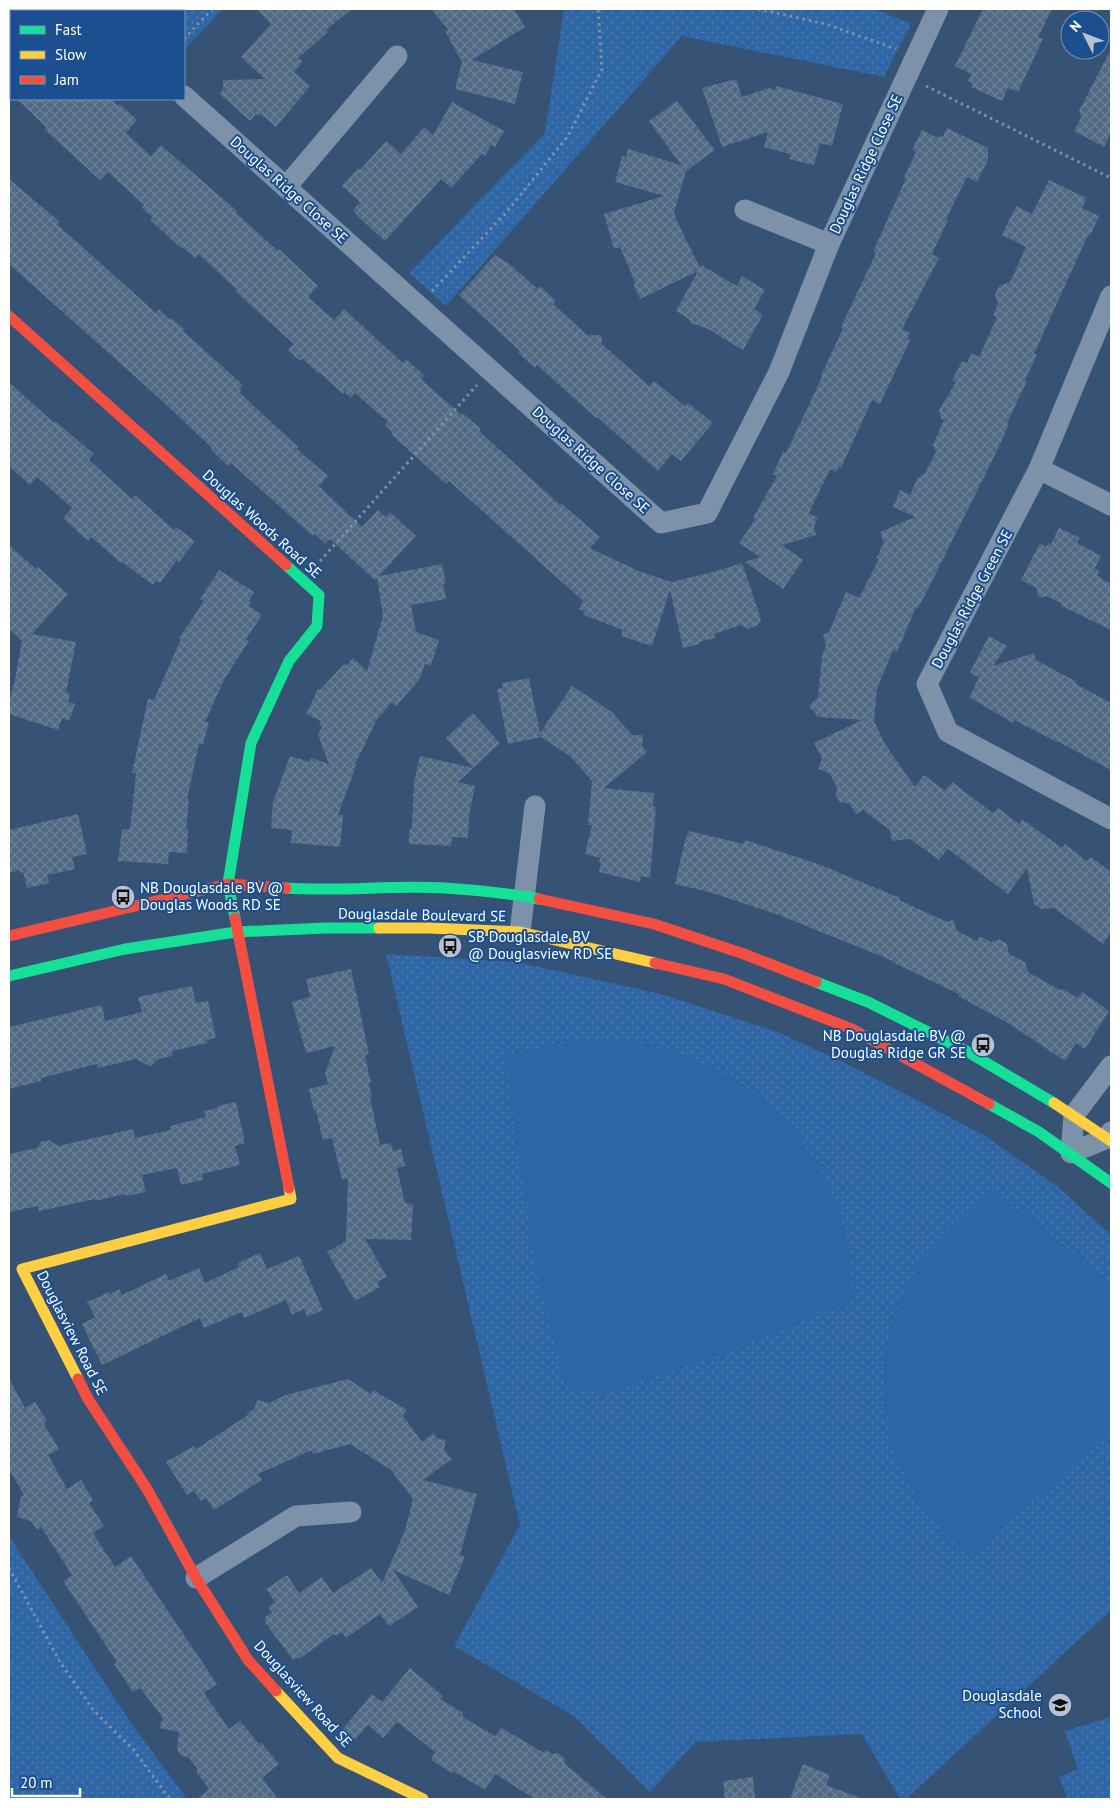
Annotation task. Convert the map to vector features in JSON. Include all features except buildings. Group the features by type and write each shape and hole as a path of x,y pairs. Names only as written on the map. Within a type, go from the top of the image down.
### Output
{"street":[{"name":"Douglas Ridge Close SE","path":"185,97 661,523 707,513 779,372 829,244 938,9"},
{"path":"286,187 397,56"},
{"path":"746,210 829,244"},
{"name":"Douglas Ridge Green SE","path":"1111,296 1040,469 927,684 948,732 1111,819"},
{"name":"Douglas Woods Road SE","path":"9,316 319,595 317,626 290,661 251,743 228,884 236,932"},
{"path":"1040,469 1111,505"},
{"path":"520,932 535,806"},
{"name":"Douglasdale Boulevard SE","path":"9,936 228,884 316,890 443,888 523,896 654,924 744,954 868,1002 968,1052 1110,1137"},
{"name":"Douglasdale Boulevard SE","path":"9,976 125,949 236,932 325,928 445,928 520,932 724,979 852,1029 1031,1128 1071,1153 1111,1183"},
{"name":"Douglasview Road SE","path":"236,932 291,1199 22,1268 88,1399 147,1489 196,1578 248,1660 338,1758 423,1799"},
{"path":"1110,1137 1071,1153 1074,1115 1111,1066"},
{"path":"196,1578 296,1516 351,1512"}],"path":[{"path":"185,37 212,9"},
{"path":"419,305 505,214 568,136 602,69 598,9"},
{"path":"758,9 826,24 896,49 910,67 1111,178"},
{"path":"303,580 490,370"},
{"path":"9,1568 60,1662 94,1711 133,1749 170,1799"}],"shaded area":[{"path":"223,9 185,49 185,10 160,10"},
{"path":"564,9 875,9 911,24 884,77 682,36 446,306 409,273 545,133"},
{"path":"386,954 516,962 657,993 775,1031 845,1063 984,1135 1058,1187 1111,1235 1111,1610 906,1799 900,1799 862,1734 696,1742 650,1792 575,1717 454,1646 520,1525"},
{"path":"591,1040 644,1044 684,1055 714,1069 742,1086 768,1106 792,1129 812,1155 828,1184 840,1215 848,1247 853,1301 709,1359 602,1394 566,1385 537,1273 505,1058 548,1046"},
{"path":"996,1191 1111,1285 1111,1435 968,1556 930,1518 903,1471 891,1437 885,1402 885,1366 891,1331 902,1297 918,1265 940,1236 953,1223 973,1206"},
{"path":"9,1536 129,1720 187,1799 9,1799"},
{"path":"1111,1717 1111,1799 1068,1799 1059,1777 1078,1769 1065,1731"}],"traffic: fast":[{"path":"235,918 228,884 251,743 289,661 317,626 319,595 286,565"},
{"path":"286,888 444,888 539,899"},
{"path":"9,976 125,949 236,932 325,928 379,928"},
{"path":"816,982 868,1002 968,1052 1054,1103"},
{"path":"989,1104 1039,1132 1111,1183"}],"traffic: slow":[{"path":"379,928 520,932 655,963"},
{"path":"1054,1103 1111,1141"},
{"path":"78,1379 22,1269 291,1199 289,1188"},
{"path":"276,1691 338,1758 423,1799"}],"traffic: jam":[{"path":"9,316 286,565"},
{"path":"9,936 228,884 286,888"},
{"path":"539,899 654,924 744,954 816,982"},
{"path":"235,918 289,1188"},
{"path":"655,963 724,979 852,1029 989,1104"},
{"path":"78,1379 88,1399 147,1489 196,1578 248,1660 276,1691"}],"place":[{"name":"NB Douglasdale BV @ Douglas Woods RD SE","path":"123,897"},
{"name":"SB Douglasdale BV @ Douglasview RD SE","path":"450,946"},
{"name":"NB Douglasdale BV @ Douglas Ridge GR SE","path":"983,1045"},
{"name":"Douglasdale School","path":"1060,1705"}]}
